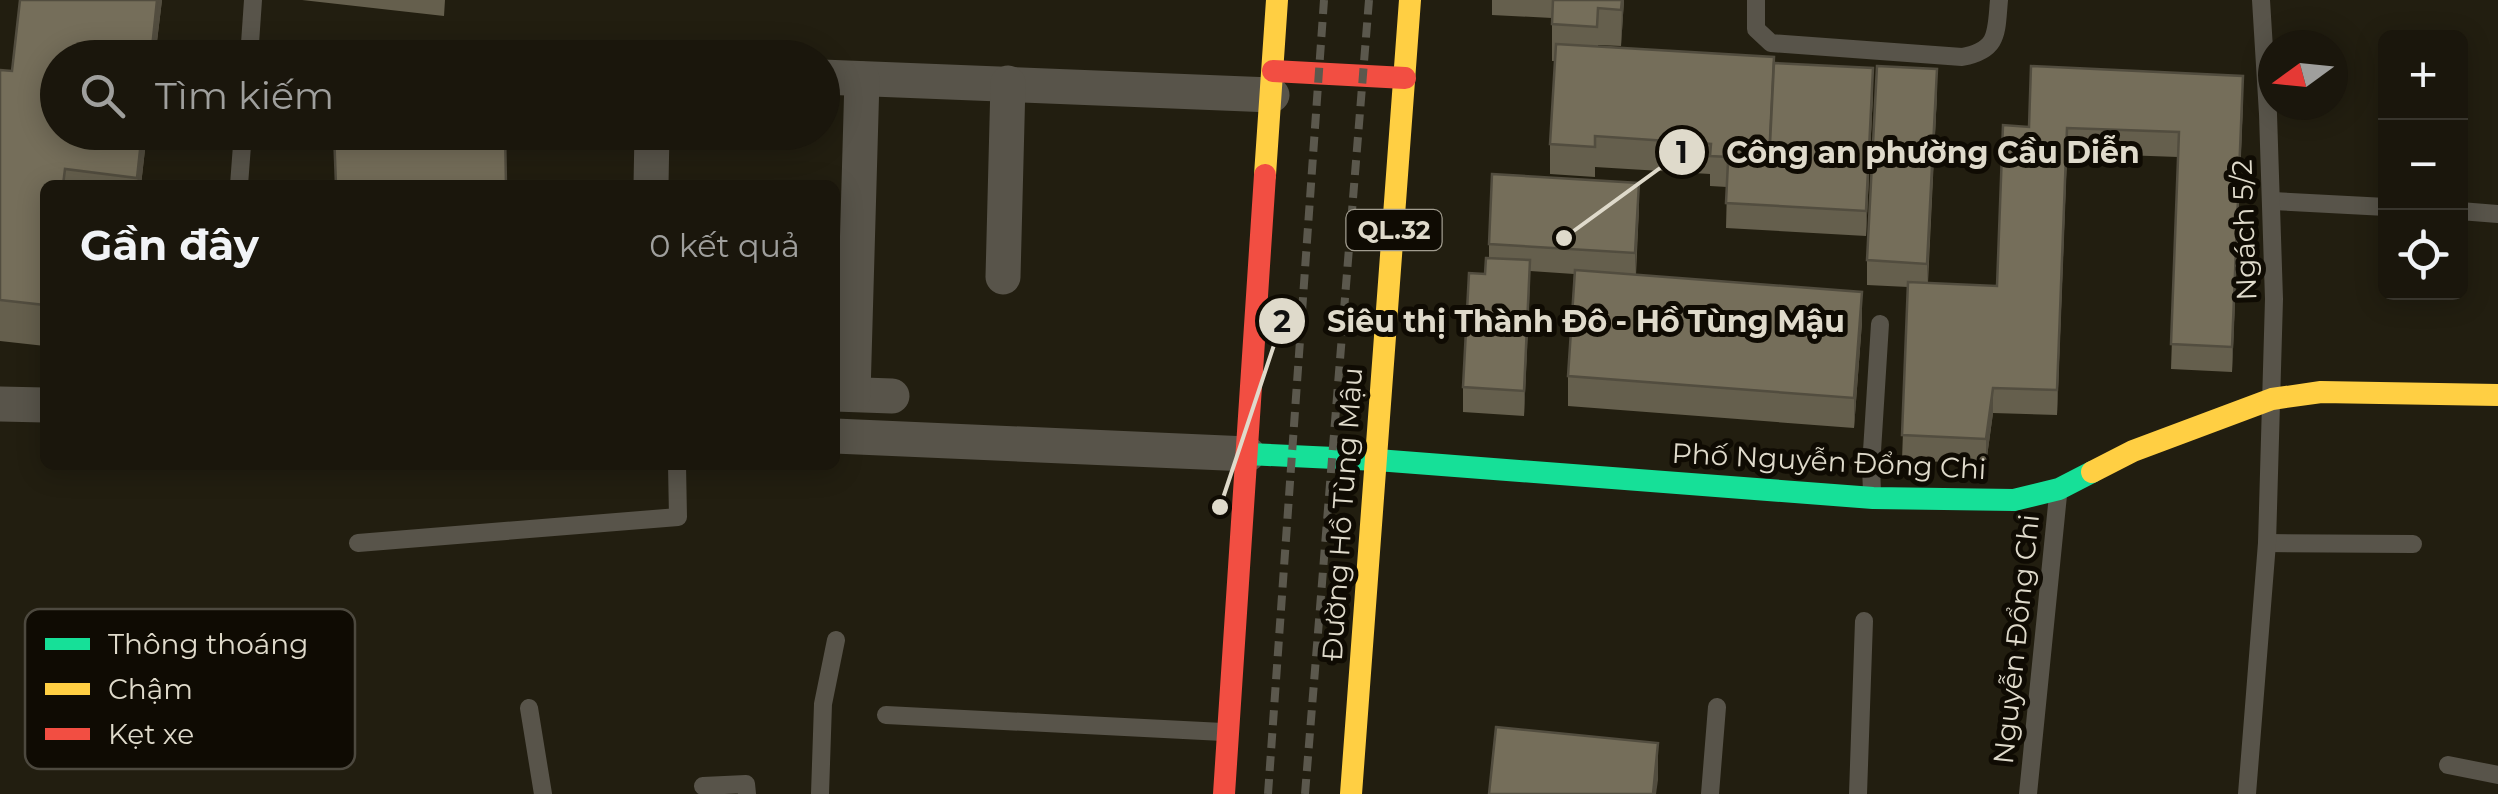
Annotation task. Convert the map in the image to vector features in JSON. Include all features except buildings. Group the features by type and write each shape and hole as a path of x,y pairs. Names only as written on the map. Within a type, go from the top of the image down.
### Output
{"main road":[{"path":"1224,794 1277,0"},
{"name":"Đường Hồ Tùng Mậu","path":"1351,794 1410,0"},
{"path":"1273,83 1404,78"},
{"name":"Phố Nguyễn Đổng Chi","path":"1248,454 1378,460 1872,498 2014,500 2059,489 2132,451 2272,399 2321,392 2498,395"}],"street":[{"path":"840,77 1008,83 1273,83"},
{"path":"862,78 844,394 892,417 1248,454"},
{"path":"1004,277 1008,83"},
{"path":"652,150 652,180"},
{"path":"0,404 40,405"},
{"path":"840,434 892,417"}],"lane":[{"path":"250,40 253,0"},
{"path":"1756,0 1756,29 1771,44 1962,57 1988,47 1996,36 1998,0"},
{"name":"Ngách 5/2","path":"2247,794 2268,543 2274,298 2261,0"},
{"path":"238,180 241,150"},
{"path":"2272,201 2378,208"},
{"path":"2468,212 2498,214"},
{"path":"1872,498 1880,324"},
{"path":"358,542 678,517 678,470"},
{"name":"Nguyễn Đổng Chi","path":"2028,794 2059,489"},
{"path":"2268,543 2413,544"},
{"path":"1858,794 1864,620"},
{"path":"820,794 823,704 836,640"},
{"path":"1710,794 1716,707"},
{"path":"530,708 543,794"},
{"path":"886,715 1228,732"},
{"path":"2448,765 2498,776"},
{"path":"703,786 746,784 746,794"}],"railway":[{"path":"1268,794 1324,0"},
{"path":"1305,794 1369,0"}],"traffic: fast":[{"path":"1248,454 1377,460"},
{"path":"1377,460 1873,498 2014,500 2059,489 2092,472"}],"traffic: slow":[{"path":"1265,175 1277,0"},
{"path":"1351,794 1410,0"},
{"path":"2092,472 2133,451 2272,399 2321,392 2498,395"}],"traffic: jam":[{"path":"1273,71 1405,78"},
{"path":"1224,794 1265,175"}],"place":[{"name":"Công an phường Cầu Diễn","path":"1564,238"},
{"name":"Siêu thị Thành Đô - Hồ Tùng Mậu","path":"1220,507"}]}
